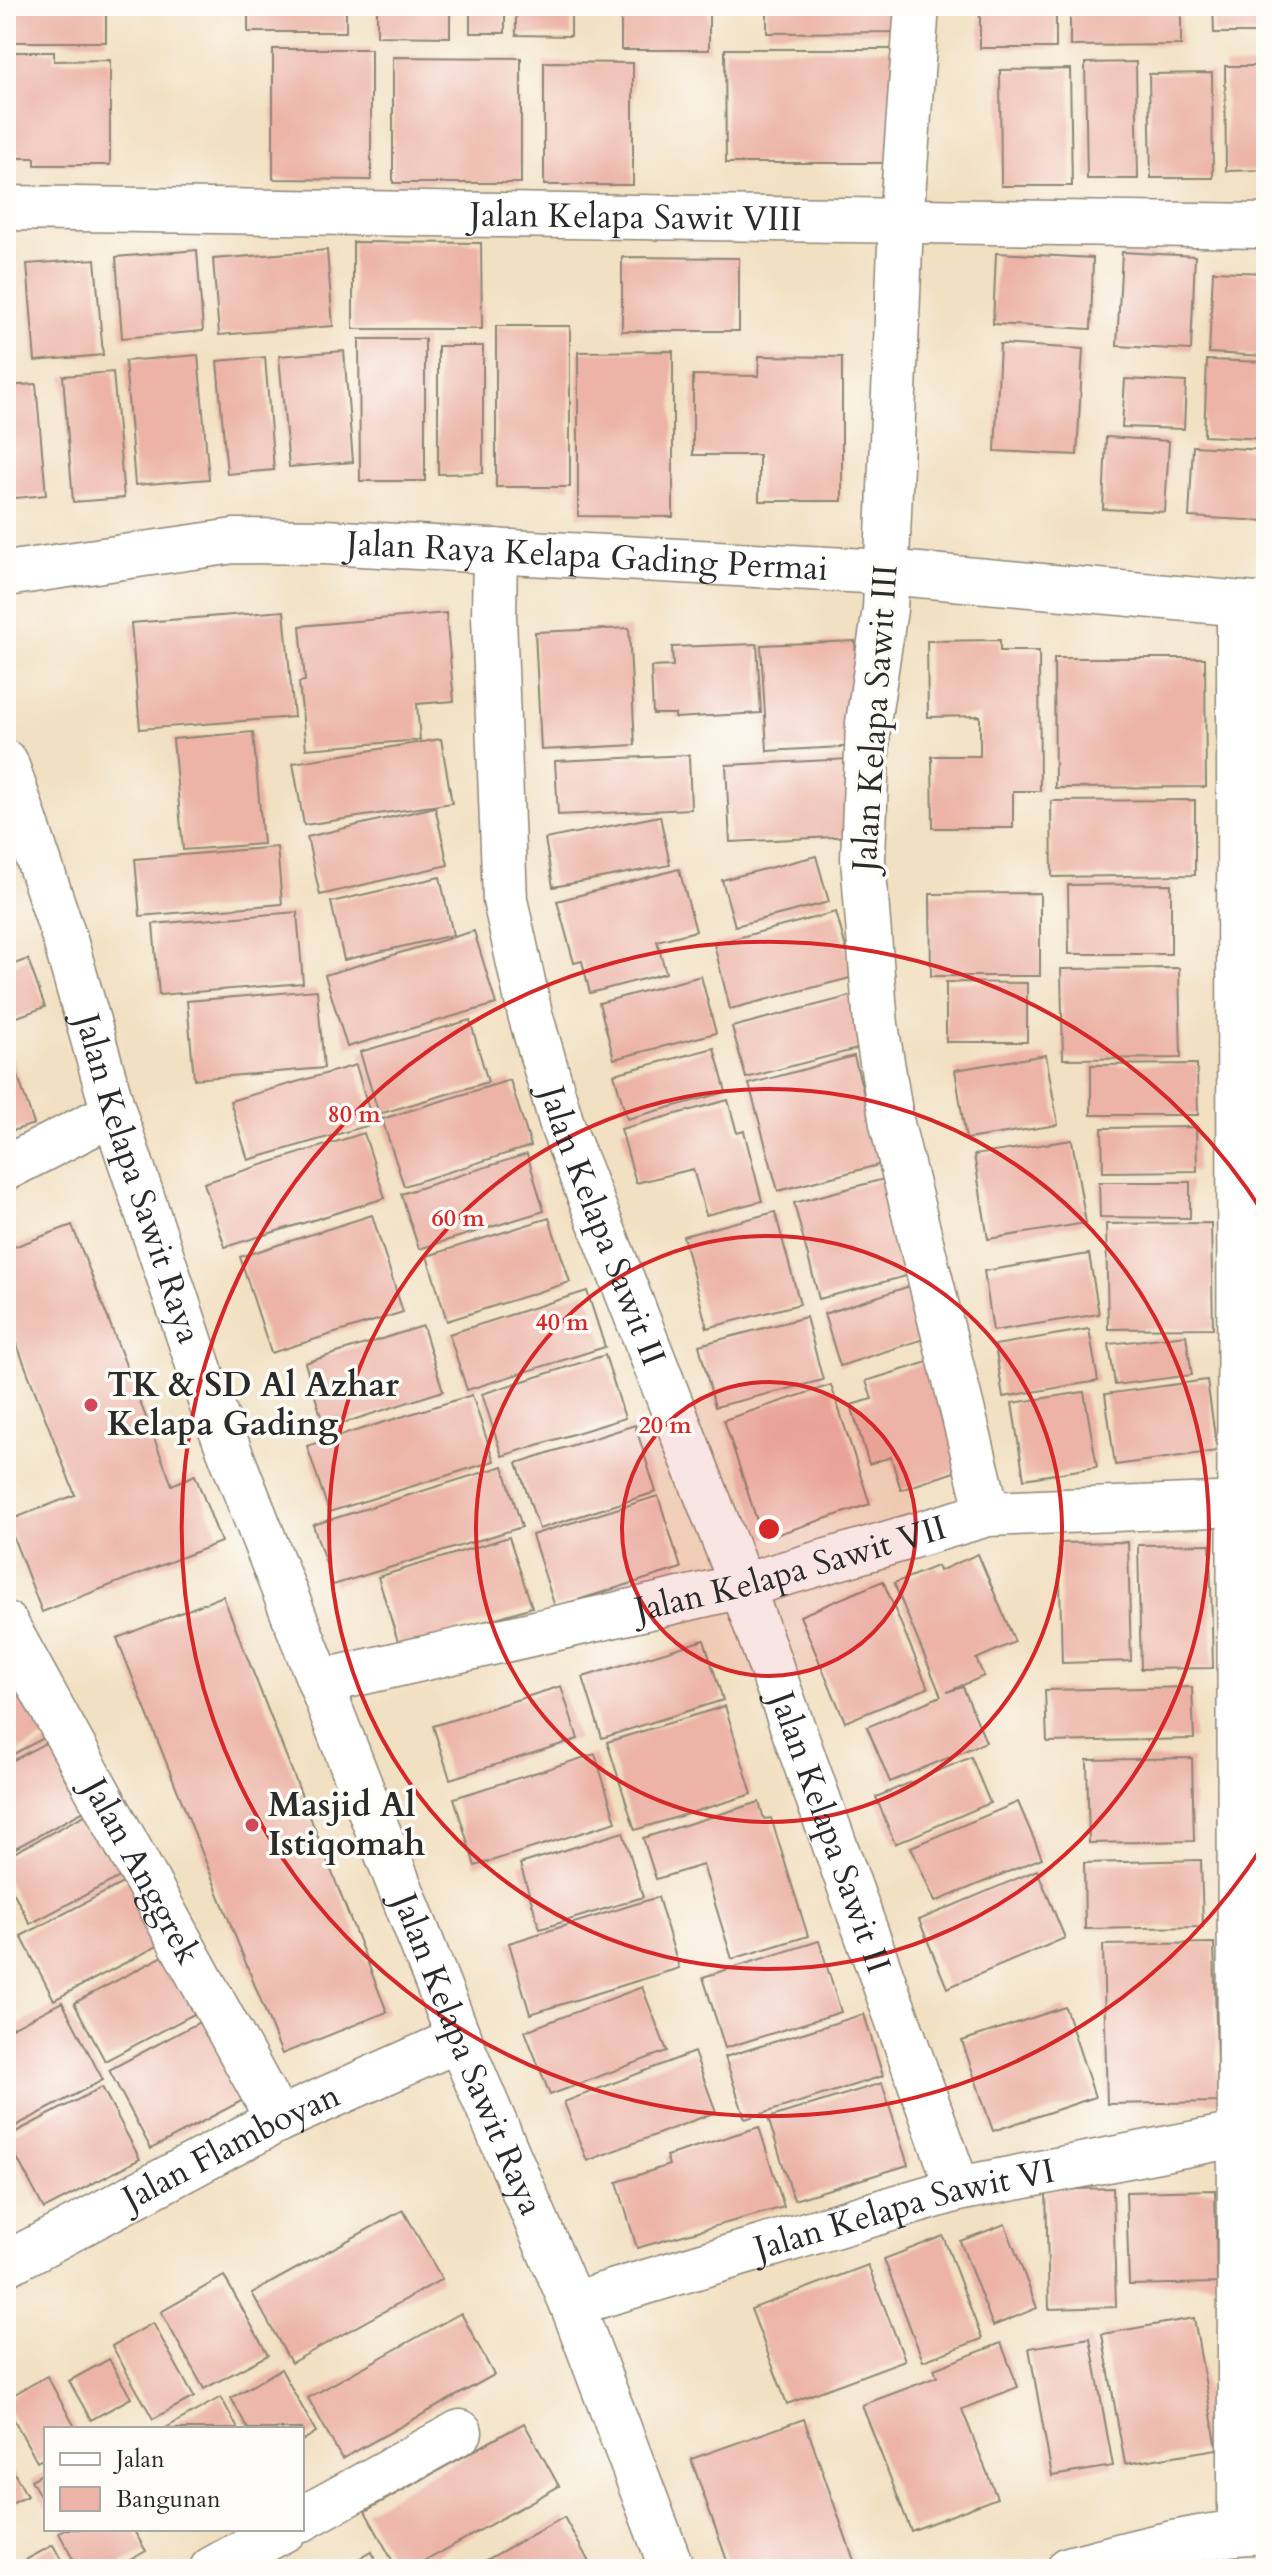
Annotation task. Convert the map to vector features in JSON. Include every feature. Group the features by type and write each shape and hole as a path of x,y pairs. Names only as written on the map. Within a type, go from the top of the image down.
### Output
{"street":[{"name":"Jalan Kelapa Sawit III","path":"917,6 901,223 885,609 874,677 864,795 867,939 876,1025 892,1124 988,1514"},
{"name":"Jalan Kelapa Sawit VIII","path":"6,208 1266,226"},
{"name":"Jalan Raya Kelapa Gading Permai","path":"6,574 234,541 495,551 885,572 1252,605"},
{"name":"Jalan Kelapa Sawit II","path":"495,551 494,617 505,900 530,1014 563,1128 742,1586 958,2189"},
{"path":"1069,2569 1146,2548 1253,2532 1241,2134 1253,1503 1252,605"},
{"name":"Jalan Kelapa Sawit Raya","path":"6,763 65,940 114,1113 213,1409 460,2039 572,2304 672,2569"},
{"path":"6,1168 114,1113"},
{"name":"Jalan Kelapa Sawit VII","path":"320,1682 742,1586 988,1514 1253,1503"},
{"name":"Jalan Anggrek","path":"6,1624 278,2120"},
{"name":"Jalan Flamboyan","path":"9,2257 278,2120 460,2039"},
{"name":"Jalan Kelapa Sawit VI","path":"572,2304 958,2189 1241,2134"},
{"path":"304,2518 460,2432"},
{"path":"212,2569 281,2531"}],"building":[{"path":"6,6 106,6 106,42 6,42"},
{"path":"248,6 346,6 346,32 248,32"},
{"path":"377,6 450,6 450,37 377,36"},
{"path":"470,6 505,6 505,33 470,33"},
{"path":"516,6 571,6 571,36 516,35"},
{"path":"621,6 709,6 709,50 621,50"},
{"path":"767,6 895,6 896,32 767,33"},
{"path":"980,6 1056,6 1056,48 980,48"},
{"path":"1070,6 1181,6 1181,45 1070,46"},
{"path":"1213,6 1266,6 1266,33 1214,33"},
{"path":"273,49 371,49 371,180 273,179"},
{"path":"725,49 894,49 896,163 726,163"},
{"path":"6,52 54,52 54,61 110,60 110,165 35,165 35,158 6,158"},
{"path":"393,57 521,58 521,183 393,183"},
{"path":"544,62 633,63 633,185 544,185"},
{"path":"1136,62 1138,179 1087,179 1085,63"},
{"path":"1225,66 1266,66 1266,170 1226,171"},
{"path":"1070,69 1072,186 1001,186 1000,70"},
{"path":"1212,73 1213,178 1151,178 1149,74"},
{"path":"353,242 481,243 482,329 353,329"},
{"path":"197,250 203,331 122,338 116,257"},
{"path":"327,250 333,326 219,335 213,259"},
{"path":"1122,252 1195,256 1191,350 1117,346"},
{"path":"996,253 1093,258 1091,329 993,324"},
{"path":"622,257 739,258 739,331 622,331"},
{"path":"95,259 103,355 35,361 27,264"},
{"path":"1213,271 1266,273 1266,356 1209,353"},
{"path":"496,326 570,326 570,487 496,487"},
{"path":"359,339 425,339 425,481 360,481"},
{"path":"1000,344 1083,349 1077,455 995,451"},
{"path":"438,346 483,346 483,473 438,474"},
{"path":"344,351 353,462 289,467 279,356"},
{"path":"673,351 673,517 578,516 578,352"},
{"path":"198,355 209,479 135,485 125,361"},
{"path":"759,356 842,357 842,501 759,501 759,455 693,455 693,375 758,376"},
{"path":"265,357 274,470 227,474 217,361"},
{"path":"1207,360 1266,362 1266,439 1204,436"},
{"path":"113,372 124,498 73,502 63,376"},
{"path":"1125,379 1186,382 1184,429 1122,427"},
{"path":"36,384 46,495 6,499 6,386"},
{"path":"1106,437 1169,441 1165,512 1103,509"},
{"path":"1193,446 1266,450 1266,521 1189,517"},
{"path":"284,611 294,717 140,729 131,623"},
{"path":"446,613 454,701 417,704 420,740 306,749 299,682 305,681 300,626"},
{"path":"629,628 635,745 541,750 535,632"},
{"path":"1000,640 1000,651 1039,651 1040,791 1013,791 1013,828 933,828 932,756 980,756 980,716 928,717 927,641"},
{"path":"855,641 861,746 767,751 761,645"},
{"path":"757,644 761,713 675,718 675,714 653,714 651,667 673,666 672,647"},
{"path":"1054,658 1205,658 1206,787 1055,788"},
{"path":"253,732 263,844 183,850 173,739"},
{"path":"441,739 452,803 304,825 293,763"},
{"path":"689,755 691,809 558,815 555,761"},
{"path":"851,759 854,836 730,842 726,765"},
{"path":"1195,800 1195,875 1052,877 1051,801"},
{"path":"435,807 448,865 320,895 307,837"},
{"path":"660,816 670,865 553,887 545,839"},
{"path":"277,847 282,904 140,916 135,859"},
{"path":"816,856 829,902 735,926 722,880"},
{"path":"679,869 696,931 657,941 666,973 590,993 582,961 574,963 557,901"},
{"path":"440,877 453,935 344,960 331,902"},
{"path":"1171,884 1171,954 1069,954 1068,885"},
{"path":"1040,893 1040,976 931,976 930,894"},
{"path":"297,912 303,983 159,995 153,924"},
{"path":"836,912 854,977 730,1009 714,944"},
{"path":"474,931 496,1004 347,1047 325,975"},
{"path":"28,959 45,1007 6,1021 6,967"},
{"path":"1179,968 1181,1058 1063,1059 1061,969"},
{"path":"1266,975 1266,1052 1246,1035"},
{"path":"701,976 716,1033 614,1059 599,1003"},
{"path":"946,982 1027,983 1027,1042 946,1042"},
{"path":"317,990 324,1068 194,1079 187,1001"},
{"path":"859,994 872,1045 746,1078 732,1027"},
{"path":"470,1020 488,1082 379,1114 360,1052"},
{"path":"6,1041 34,1124 6,1133"},
{"path":"714,1048 726,1092 627,1119 614,1074"},
{"path":"1046,1055 1058,1125 966,1139 955,1070"},
{"path":"854,1056 882,1164 778,1191 749,1084"},
{"path":"1197,1064 1198,1115 1091,1115 1091,1065"},
{"path":"356,1065 373,1124 248,1160 230,1101"},
{"path":"510,1080 531,1146 404,1186 382,1119"},
{"path":"728,1100 737,1133 744,1131 762,1201 706,1215 693,1169 636,1183 621,1129"},
{"path":"1196,1127 1197,1171 1103,1172 1102,1128"},
{"path":"364,1133 385,1198 225,1247 204,1183"},
{"path":"1072,1140 1086,1223 988,1239 974,1155"},
{"path":"527,1154 544,1211 419,1249 401,1194"},
{"path":"884,1179 910,1275 819,1299 794,1203"},
{"path":"1099,1182 1190,1182 1190,1218 1100,1217"},
{"path":"775,1212 800,1304 707,1328 683,1236"},
{"path":"372,1215 403,1312 271,1353 240,1257"},
{"path":"549,1218 570,1282 447,1321 427,1256"},
{"path":"1211,1223 1213,1328 1108,1329 1106,1224"},
{"name":"TK & SD Al Azhar Kelapa Gading","path":"72,1225 172,1485 195,1475 221,1542 42,1612 7,1521 75,1495 12,1332 6,1334 6,1250"},
{"path":"1089,1254 1099,1314 993,1331 984,1271"},
{"path":"919,1283 936,1335 840,1366 824,1314"},
{"path":"587,1291 605,1347 467,1390 449,1334"},
{"path":"806,1317 823,1380 715,1407 699,1345"},
{"path":"423,1326 443,1391 325,1429 305,1363"},
{"path":"1089,1329 1098,1381 1003,1397 995,1345"},
{"path":"1186,1335 1192,1375 1115,1385 1109,1344"},
{"path":"605,1355 625,1418 502,1456 482,1394"},
{"path":"931,1361 966,1468 901,1490 891,1457 869,1464 851,1405 872,1399 866,1381"},
{"path":"1207,1380 1217,1451 1115,1465 1105,1394"},
{"path":"831,1385 870,1504 763,1539 724,1420"},
{"path":"1084,1392 1097,1467 1024,1479 1012,1403"},
{"path":"472,1395 494,1461 329,1512 307,1446"},
{"path":"635,1425 656,1492 539,1529 517,1463"},
{"path":"503,1466 522,1527 333,1585 313,1525"},
{"path":"658,1496 681,1568 555,1607 532,1535"},
{"path":"509,1537 532,1607 400,1648 378,1577"},
{"path":"1128,1542 1131,1661 1062,1663 1059,1543"},
{"path":"1210,1544 1213,1668 1141,1669 1138,1545"},
{"path":"978,1554 1015,1642 976,1659 984,1676 947,1692 963,1687 986,1742 890,1782 867,1727 941,1696 894,1583 937,1566 939,1571"},
{"path":"883,1581 928,1688 845,1722 800,1616"},
{"name":"Masjid Al Istiqomah","path":"223,1596 387,2012 282,2054 117,1638"},
{"path":"704,1640 723,1700 602,1738 583,1677"},
{"path":"24,1669 57,1731 6,1758 6,1678"},
{"path":"561,1686 578,1739 450,1779 433,1726"},
{"path":"1192,1687 1194,1739 1047,1742 1045,1690"},
{"path":"725,1706 752,1794 635,1830 607,1742"},
{"path":"49,1741 86,1810 6,1853 6,1764"},
{"path":"595,1754 616,1822 475,1866 454,1798"},
{"path":"971,1757 990,1803 895,1844 876,1797"},
{"path":"1192,1758 1194,1841 1089,1843 1087,1760"},
{"path":"759,1802 764,1819 771,1818 808,1936 732,1959 703,1865 656,1879 643,1838"},
{"path":"1018,1802 1042,1858 935,1902 911,1847"},
{"path":"103,1805 137,1868 30,1924 6,1878 6,1857"},
{"path":"623,1832 643,1897 540,1929 520,1864"},
{"path":"1201,1860 1203,1927 1085,1929 1084,1863"},
{"path":"1037,1870 1065,1938 947,1988 919,1920"},
{"path":"136,1876 169,1940 54,2000 21,1936"},
{"path":"658,1897 679,1968 530,2014 509,1943"},
{"path":"819,1941 841,2012 725,2048 703,1977"},
{"path":"1214,1943 1218,2102 1107,2104 1103,1945"},
{"path":"180,1947 211,2005 105,2061 74,2003"},
{"path":"642,1987 667,2051 550,2095 525,2031"},
{"path":"62,2002 103,2080 6,2131 6,2031"},
{"path":"1065,2007 1095,2097 993,2131 962,2041"},
{"path":"864,2014 883,2076 745,2119 725,2057"},
{"path":"205,2019 247,2098 151,2149 109,2070"},
{"path":"694,2052 716,2112 587,2161 564,2102"},
{"path":"882,2083 908,2165 794,2200 768,2118"},
{"path":"102,2087 140,2159 44,2209 6,2137"},
{"path":"759,2127 784,2207 637,2248 617,2182 669,2165 666,2156"},
{"path":"1113,2188 1116,2307 1049,2309 1046,2190"},
{"path":"1215,2190 1217,2283 1129,2285 1126,2192"},
{"path":"403,2210 442,2279 291,2363 252,2293"},
{"path":"1005,2224 1037,2308 993,2326 960,2241"},
{"path":"943,2236 982,2339 923,2361 884,2259"},
{"path":"868,2265 905,2360 787,2404 751,2309"},
{"path":"224,2276 268,2355 204,2389 161,2312"},
{"path":"461,2313 494,2375 342,2459 308,2398"},
{"path":"1194,2318 1217,2449 1125,2464 1102,2334"},
{"path":"153,2323 194,2397 153,2419 112,2346"},
{"path":"1090,2338 1113,2466 1052,2476 1029,2348"},
{"path":"1001,2343 1018,2387 962,2409 997,2498 911,2531 862,2405 937,2377 934,2369"},
{"path":"109,2359 131,2398 91,2420 69,2381"},
{"path":"281,2369 316,2432 304,2440 304,2427 247,2427 231,2398"},
{"path":"47,2376 75,2427 44,2427 44,2458 37,2462 6,2405 6,2399"},
{"path":"221,2397 237,2427 168,2427"},
{"path":"804,2419 857,2569 730,2569 691,2459"},
{"path":"524,2423 559,2486 411,2569 397,2569 365,2511"},
{"path":"6,2458 27,2496 6,2507"},
{"path":"44,2473 44,2503 31,2480"},
{"path":"564,2517 593,2569 470,2569"},
{"path":"134,2531 146,2551 114,2569 78,2569 59,2533"},
{"path":"53,2545 66,2569 9,2569"},
{"path":"371,2552 380,2569 341,2569"}],"place":[{"name":"TK & SD Al Azhar Kelapa Gading","path":"91,1405"},
{"name":"Masjid Al Istiqomah","path":"252,1825"}]}
